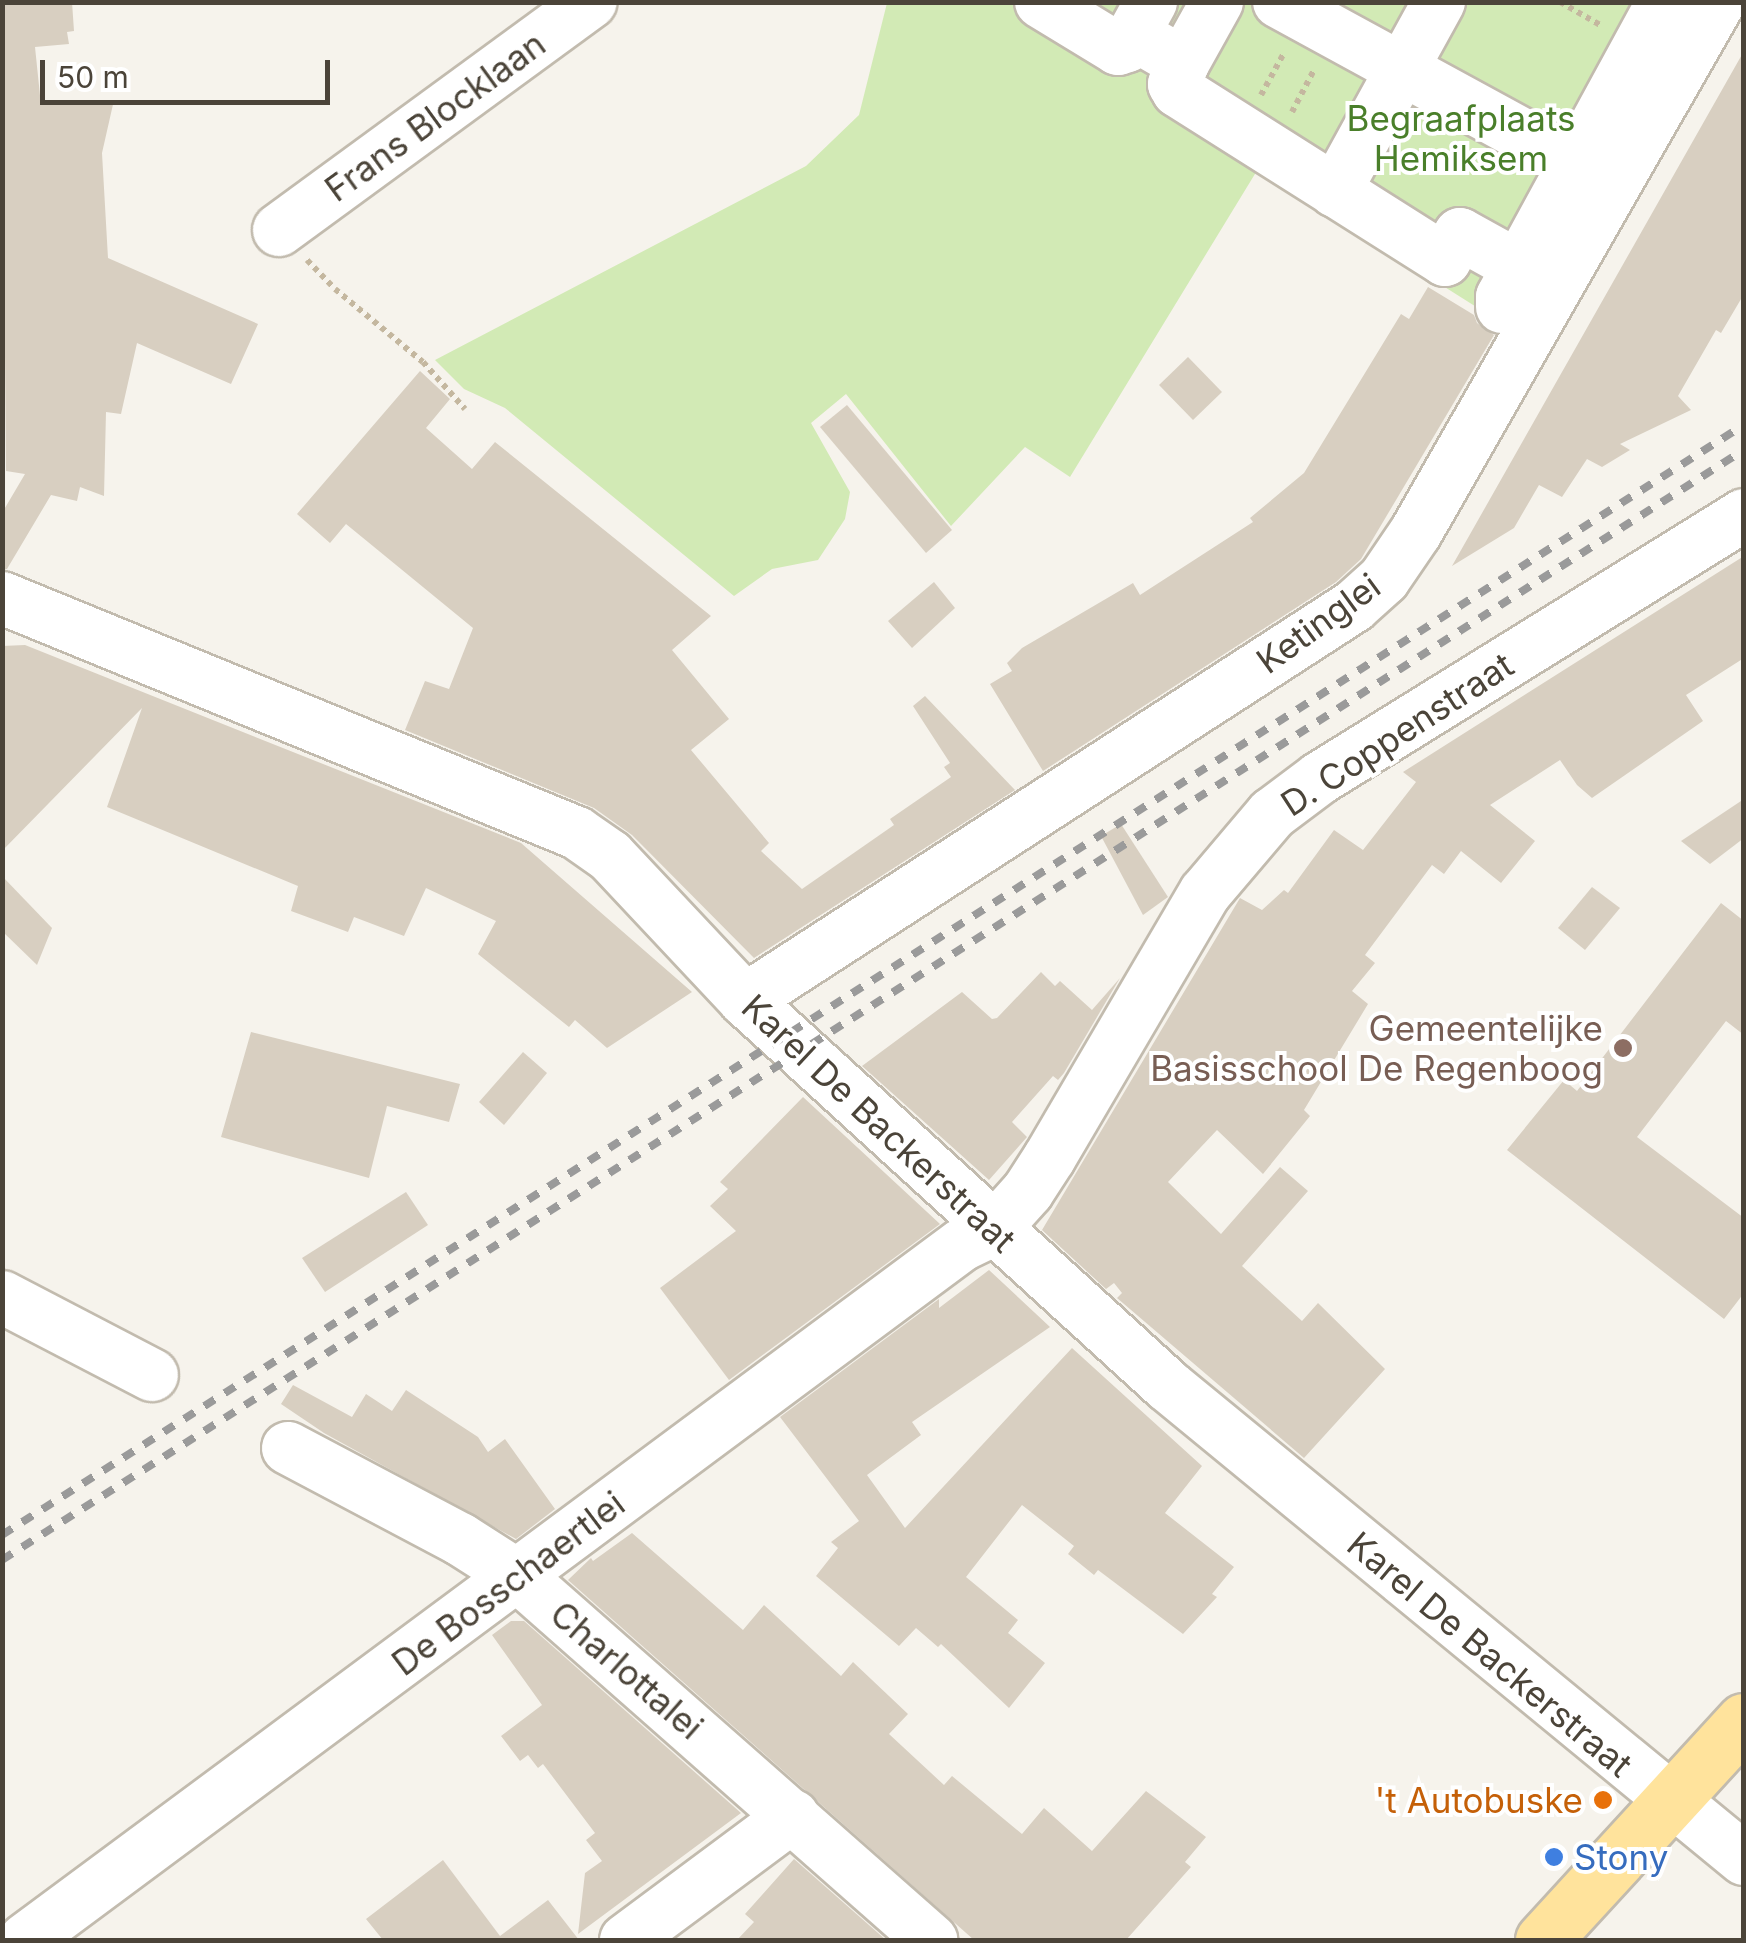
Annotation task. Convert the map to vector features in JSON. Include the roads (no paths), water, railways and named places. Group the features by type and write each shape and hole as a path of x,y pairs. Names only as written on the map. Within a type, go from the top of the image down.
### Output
{"main road":[{"path":"1543,1940 1668,1799 1744,1721"}],"street":[{"name":"Frans Blocklaan","path":"279,230 591,2"},
{"path":"1042,2 1118,17 1183,63"},
{"path":"1217,2 1183,63 1174,84 1178,91 1444,260 1460,234 1510,286 1574,164 1642,9"},
{"path":"1279,2 1574,164"},
{"path":"1336,191 1438,2"},
{"name":"Ketinglei","path":"745,1000 1354,606 1384,579 1416,532 1718,2"},
{"name":"D. Coppenstraat","path":"993,1230 1028,1191 1050,1157 1205,893 1272,814 1320,778 1744,514"},
{"name":"Karel De Backerstraat","path":"2,598 578,833 610,856 745,1000 993,1230 1237,1445 1744,1859"},
{"name":"De Bosschaertlei","path":"25,1940 962,1245 993,1230"},
{"path":"2,1297 152,1375"},
{"name":"Charlottalei","path":"288,1448 460,1538 518,1576 931,1940"},
{"path":"626,1940 793,1816"}],"railway":[{"path":"2,1535 1744,425"},
{"path":"2,1560 1744,450"}],"place":[{"name":"Gemeentelijke Basisschool De Regenboog","path":"1623,1048"},
{"name":"'t Autobuske","path":"1603,1800"},
{"name":"Stony","path":"1554,1857"}],"park label":[{"name":"Begraafplaats Hemiksem","path":"1461,138"}]}
